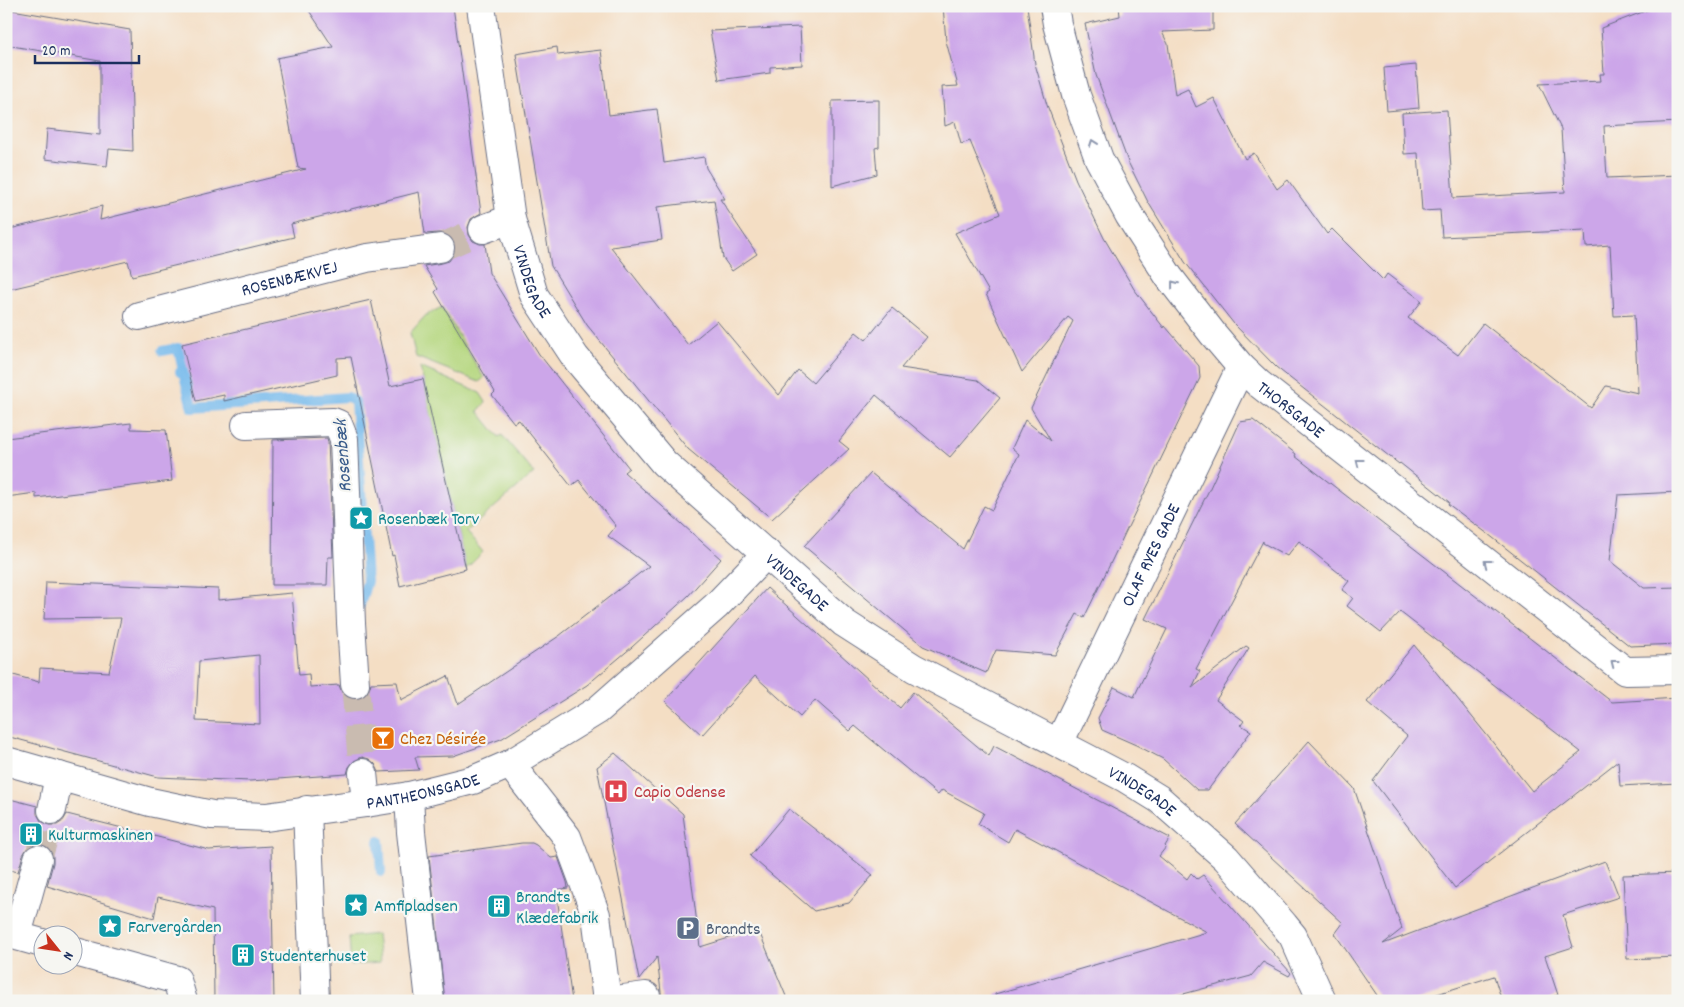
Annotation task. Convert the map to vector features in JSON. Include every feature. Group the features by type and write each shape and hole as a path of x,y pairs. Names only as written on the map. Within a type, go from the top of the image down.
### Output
{"street":[{"name":"VINDEGADE","path":"481,6 511,219 534,295 575,358 664,463 844,623 914,668 1125,778 1159,799 1226,858 1259,894 1293,936 1322,1001"},
{"name":"THORSGADE","path":"1054,6 1076,96 1099,159 1129,215 1169,277 1241,367 1258,383 1625,671 1678,670"},
{"path":"483,229 511,219"},
{"name":"ROSENBÆKVEJ","path":"140,316 367,258 440,248"},
{"name":"OLAF RYES GADE","path":"1059,743 1241,367"},
{"path":"246,425 333,422 338,424 344,439 355,684"},
{"name":"PANTHEONSGADE","path":"6,761 150,802 212,815 266,817 307,810 366,804 409,796 473,780 510,764 598,710 716,606 767,553"},
{"path":"510,764 567,837 596,915 608,1001 646,996"},
{"path":"363,773 366,804"},
{"path":"52,810 59,776"},
{"path":"409,796 411,832 430,1001"},
{"path":"307,810 315,1001"},
{"path":"32,939 11,934 38,858"},
{"path":"82,954 177,980 183,1001"}],"green space":[{"path":"442,307 484,378 479,382 416,357 410,333 426,315"},
{"path":"420,367 480,393 486,402 478,411 499,437 502,435 534,473 466,532 483,552 466,569"},
{"path":"377,934 380,963 351,965 349,937"}],"building":[{"path":"306,6 453,6 481,213 471,219 468,227 469,235 473,241 485,244 489,273 539,354 629,468 624,472 721,559 688,596 587,685 501,739 453,756 415,757 419,770 379,772 375,764 369,759 362,757 354,761 349,767 347,774 250,781 158,777 6,736 6,673 39,682 40,668 109,672 121,618 44,619 46,582 218,589 218,600 292,593 299,675 309,674 310,687 339,685 342,693 356,700 364,697 371,683 397,682 401,700 448,676 458,704 559,636 649,566 608,536 616,526 579,480 571,486 519,420 514,423 492,395 495,392 435,292 438,289 424,266 449,261 454,254 455,246 452,238 445,233 425,234 419,192 291,224 294,237 132,276 128,261 6,290 6,230 102,206 100,220 306,169 298,168 277,58 333,47","holes":["259,655 260,724 196,721 199,661"]},
{"path":"943,6 1027,6 1035,64 1047,105 1076,180 1104,238 1134,289 1164,328 1165,326 1199,366 1200,378 1084,618 1077,614 1055,655 996,650 986,673 923,646 804,546 871,473 963,549 984,506 992,510 1019,454 1012,448 1025,420 1051,441 1031,408 1073,321 1068,317 1022,372 986,294 989,292 955,233 1000,214 970,141 961,144 955,122 945,126 942,87 958,86 946,41"},
{"path":"1119,6 1213,6 1213,30 1162,32 1168,44 1175,95 1188,89 1196,107 1214,98 1245,159 1254,153 1277,189 1288,180 1327,234 1332,229 1383,280 1387,274 1422,301 1408,318 1458,355 1483,323 1591,408 1606,386 1638,393 1634,315 1614,316 1610,245 1586,247 1585,230 1442,237 1440,210 1422,211 1418,153 1404,154 1402,113 1447,110 1453,198 1565,192 1561,129 1539,84 1601,81 1600,74 1604,74 1601,28 1658,6 1678,6 1678,122 1604,126 1607,178 1678,175 1678,492 1618,495 1610,561 1644,588 1678,587 1678,644 1630,646 1276,367 1234,324 1185,262 1148,202 1128,162 1096,75 1085,24 1120,16"},
{"path":"6,9 130,30 133,151 109,149 107,166 45,159 47,129 100,135 100,61 6,45"},
{"path":"800,27 802,65 770,67 770,73 719,80 710,31"},
{"path":"557,47 558,55 601,50 609,115 657,109 664,163 704,157 706,168 725,199 720,199 757,254 732,271 723,258 714,200 657,207 662,240 611,247 688,345 717,321 779,395 798,370 813,383 856,332 866,340 892,308 927,337 901,368 978,380 1000,398 950,457 876,395 839,441 849,449 772,519 688,449 587,325 551,266 516,54"},
{"path":"1416,65 1419,108 1387,111 1384,68"},
{"path":"879,100 879,147 875,148 877,174 832,186 832,101"},
{"path":"371,300 390,386 423,379 466,569 400,586 394,555 392,556 351,357 337,358 337,375 224,401 224,395 196,401 182,344"},
{"path":"1253,420 1296,454 1295,456 1612,702 1678,698 1678,783 1620,786 1618,761 1455,888 1373,781 1407,736 1367,702 1414,645 1532,791 1581,752 1400,612 1381,632 1347,606 1353,598 1342,590 1349,581 1299,541 1287,556 1263,543 1263,541 1196,669 1200,671 1192,688 1246,646 1249,648 1216,700 1244,721 1241,725 1251,731 1208,790 1197,790 1163,759 1102,730 1098,718 1114,687 1134,697 1167,629 1145,619 1209,490 1240,422"},
{"path":"131,423 131,429 166,430 172,481 36,498 36,493 6,497 6,438"},
{"path":"327,438 333,557 328,557 327,585 272,585 273,440"},
{"path":"767,588 900,708 913,692 989,756 994,746 1170,838 1159,856 1187,879 1191,873 1197,879 1203,875 1291,973 1289,976 1263,962 1251,976 1157,1001 996,1001 995,994 1207,932 1015,829 1008,842 978,824 984,813 942,790 938,795 855,726 850,731 815,700 800,717 755,676 702,735 665,701"},
{"path":"1309,741 1354,788 1402,929 1383,944 1605,861 1619,897 1563,915 1573,947 1545,956 1558,995 1541,1001 1502,1001 1494,976 1415,1001 1381,1001 1335,934 1343,923 1235,824"},
{"path":"615,753 683,814 700,947 758,929 788,1001 662,1001 657,957 639,980 597,767"},
{"path":"6,798 37,806 37,814 41,821 49,825 57,825 63,821 67,814 209,850 271,846 274,1001 214,1001 213,910 158,897 154,918 47,886 53,856 49,848 42,844 34,844 27,848 18,872 6,869"},
{"path":"789,809 873,875 849,903 814,911 750,856"},
{"name":"Brandts Klædefabrik","path":"532,843 551,858 558,857 567,882 568,888 556,890 572,1001 445,1001 429,856"},
{"path":"1678,873 1678,957 1627,959 1623,875"}],"waterway":[{"path":"162,351 178,348 183,371"},
{"name":"Rosenbæk","path":"180,372 183,371 192,408 348,397 355,401 367,581 360,605"},
{"name":"Rosenbæk","path":"379,841 381,872"}],"tunnel":[{"path":"440,248 483,229"},
{"path":"355,684 363,773"},
{"path":"38,859 52,810"}],"place":[{"name":"Rosenbæk Torv","path":"361,518"},
{"name":"Chez Désirée","path":"383,738"},
{"name":"Capio Odense","path":"616,791"},
{"name":"Kulturmaskinen","path":"31,834"},
{"name":"Amfipladsen","path":"356,905"},
{"name":"Brandts Klædefabrik","path":"499,906"},
{"name":"Farvergården","path":"110,926"},
{"name":"Brandts","path":"688,928"},
{"name":"Studenterhuset","path":"243,955"}]}
